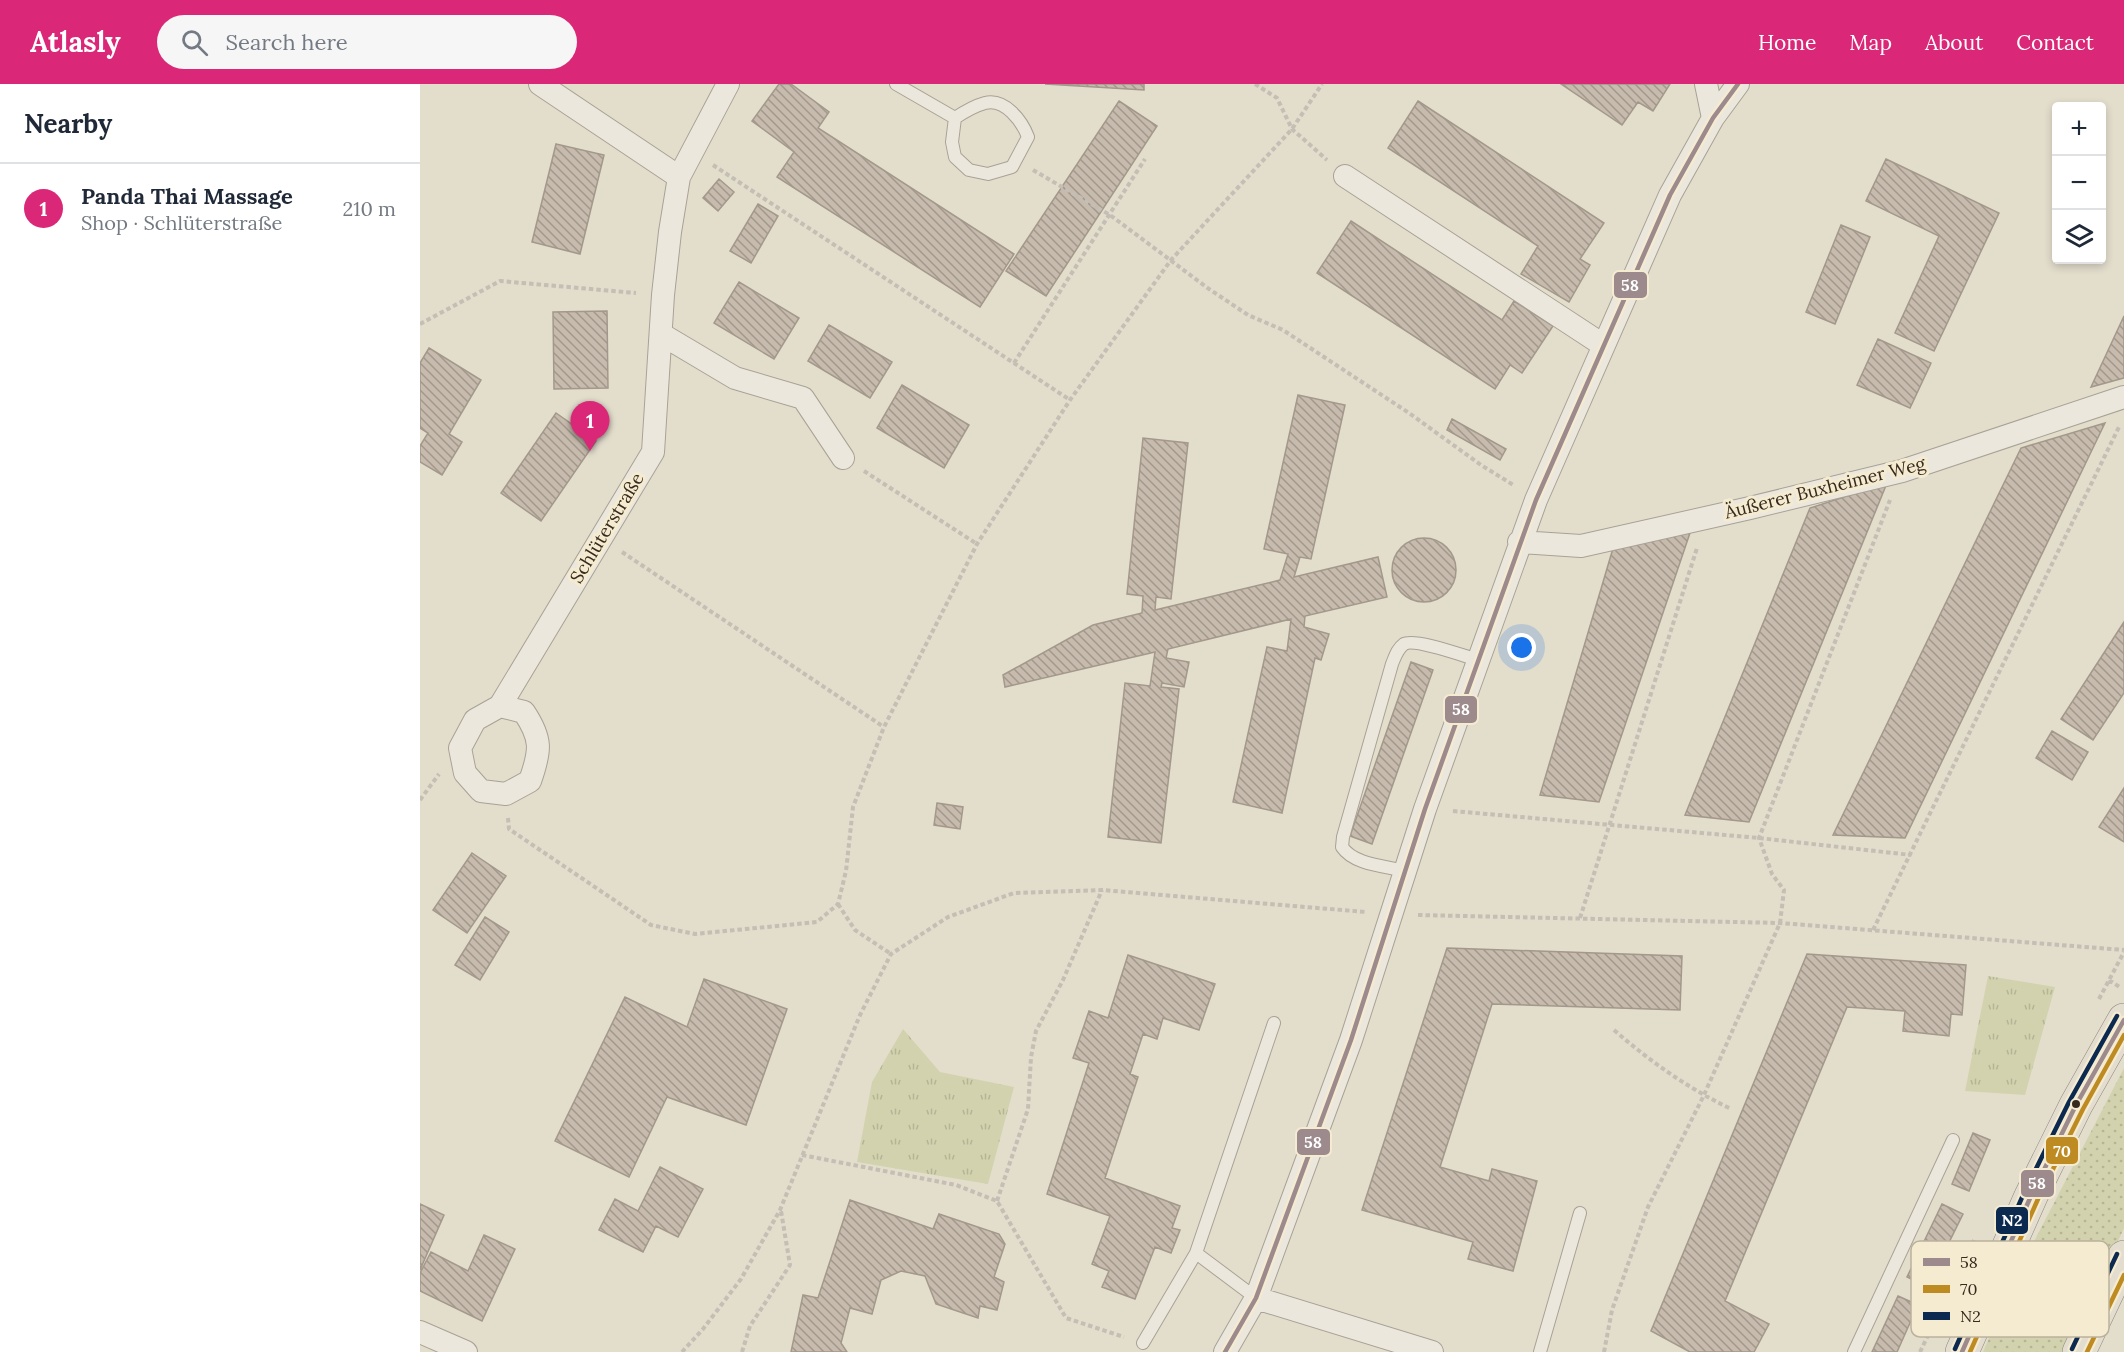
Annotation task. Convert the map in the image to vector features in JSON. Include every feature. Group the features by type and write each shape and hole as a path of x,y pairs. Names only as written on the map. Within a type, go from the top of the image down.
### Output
{"main road":[{"path":"2011,1241 2076,1105 2124,1020"},
{"path":"2109,1289 2124,1257"},
{"path":"1962,1352 1969,1337"},
{"path":"2079,1352 2086,1337"}],"street":[{"path":"540,84 679,177"},
{"name":"Schlüterstraße","path":"506,794 481,791 465,773 460,748 475,720 500,706 653,452 663,295 679,177 729,84"},
{"path":"1706,84 1713,118"},
{"path":"1226,1352 1256,1298 1351,1040 1425,809 1519,542 1670,195 1713,118 1738,84"},
{"path":"1345,176 1603,345"},
{"path":"662,334 735,378 803,398 843,458"},
{"name":"Äußerer Buxheimer Weg","path":"1519,542 1581,546 1706,518 1902,471 2124,398"},
{"path":"500,706 524,712 536,730 538,758 530,781 506,794"},
{"path":"1256,1298 1432,1352"},
{"path":"420,1332 466,1352"}],"lane":[{"path":"896,84 955,118"},
{"path":"988,102 1009,109 1023,125 1028,136 1012,167 988,174 969,170 955,157 952,142 955,118 988,102"},
{"path":"1405,871 1354,858 1342,847 1392,664 1402,645 1409,642 1478,660"},
{"path":"1143,1343 1196,1253 1274,1023"},
{"path":"1854,1352 1953,1140"},
{"path":"1539,1352 1580,1213"},
{"path":"1196,1253 1256,1298"}],"path":[{"path":"1255,84 1277,98 1292,129 1345,176"},
{"path":"506,794 509,829 651,925 695,934 817,922 838,904 846,871 853,807 884,727 977,544 1070,400 1171,260 1292,129 1322,84"},
{"path":"693,151 1070,400"},
{"path":"1014,363 1145,159"},
{"path":"1017,160 1110,215 1218,295 1248,315 1283,330 1409,412 1481,465 1536,500"},
{"path":"420,324 500,281 663,295"},
{"path":"1873,930 2119,426"},
{"path":"843,458 977,544"},
{"path":"1604,1352 1611,1310 1648,1207 1704,1095 1780,923 1784,890 1772,874 1759,838 1902,471"},
{"path":"1580,918 1706,518"},
{"path":"601,538 884,727"},
{"path":"1425,809 1759,838 1911,855"},
{"path":"997,1201 1028,1109 1031,1057 1036,1031 1063,980 1102,890"},
{"path":"682,1352 741,1280 780,1210 860,1015 891,954 948,917 1014,893 1102,890 1392,914 1780,923 2124,951 2109,980 2124,989"},
{"path":"838,904 855,930 891,954"},
{"path":"1614,1030 1651,1062 1731,1109"},
{"path":"802,1155 956,1185 997,1201 1066,1318 1143,1343"},
{"path":"742,1352 750,1326 790,1265 780,1210"}],"green space":[{"path":"1988,976 2055,987 2025,1095 1965,1091"},
{"path":"903,1029 940,1072 1014,1087 988,1184 857,1162 872,1082"},
{"path":"2124,1068 2124,1228 2109,1261 2109,1241 2034,1241"},
{"path":"1989,1337 2074,1337 2067,1352 1983,1352"}],"building":[{"path":"779,84 791,84 829,112 818,128 1014,254 980,307 777,177 794,152 752,121"},
{"path":"1045,84 1144,84 1144,90"},
{"path":"1561,84 1670,84 1653,111 1638,102 1622,125"},
{"path":"1119,101 1157,126 1046,296 1006,271"},
{"path":"1418,101 1604,223 1580,259 1590,265 1569,302 1521,274 1538,246 1388,148"},
{"path":"556,144 604,155 580,254 532,242"},
{"path":"1886,159 1999,213 1934,351 1895,333 1939,236 1866,201"},
{"path":"719,179 734,192 718,211 703,198"},
{"path":"758,204 778,216 751,263 730,251"},
{"path":"1351,221 1502,320 1514,301 1553,326 1522,373 1510,365 1495,389 1317,273"},
{"path":"1841,225 1870,237 1835,324 1806,312"},
{"path":"739,282 799,318 774,359 714,323"},
{"path":"607,311 608,388 554,389 553,312"},
{"path":"2124,316 2124,378 2091,387"},
{"path":"829,325 892,362 870,398 808,361"},
{"path":"1878,339 1931,363 1910,408 1857,385"},
{"path":"429,348 481,380 449,434 462,442 442,475 420,462 420,446 428,433 420,428 420,363"},
{"path":"902,385 969,425 944,468 877,428"},
{"path":"1298,395 1345,405 1311,559 1300,557 1294,577 1378,557 1387,597 1305,616 1304,627 1329,634 1321,660 1315,658 1282,813 1233,802 1267,647 1287,651 1291,619 1168,649 1166,658 1189,662 1184,687 1162,683 1161,687 1179,689 1161,843 1108,837 1125,683 1150,686 1155,652 1005,687 1003,675 1093,625 1142,613 1143,596 1127,594 1143,438 1188,443 1171,599 1156,597 1155,610 1280,580 1288,554 1264,549"},
{"path":"556,413 596,441 541,521 501,493"},
{"path":"1452,419 1506,449 1500,460 1447,430"},
{"path":"2105,423 1905,838 1833,835 2021,448"},
{"path":"1887,483 1749,822 1685,815 1810,508"},
{"path":"1692,527 1599,802 1540,795 1614,545"},
{"path":"1424,538 1447,547 1456,570 1447,593 1424,602 1401,593 1392,570 1401,547"},
{"path":"2124,622 2124,693 2093,740 2061,719"},
{"path":"1411,662 1433,670 1372,844 1350,836"},
{"path":"2052,731 2088,752 2072,780 2036,758"},
{"path":"2124,788 2124,842 2099,827"},
{"path":"937,803 963,807 960,829 934,825"},
{"path":"472,853 506,876 467,933 433,910"},
{"path":"485,917 509,932 480,980 455,965"},
{"path":"1447,948 1682,956 1680,1010 1492,1004 1440,1167 1489,1181 1492,1169 1537,1181 1513,1271 1468,1259 1473,1242 1362,1210"},
{"path":"1807,954 1966,965 1962,1015 1951,1014 1949,1036 1903,1031 1905,1011 1847,1007 1725,1301 1769,1324 1754,1352 1690,1352 1651,1331"},
{"path":"1128,955 1215,984 1199,1030 1163,1018 1157,1039 1143,1034 1130,1074 1138,1077 1105,1178 1180,1206 1172,1228 1180,1230 1171,1253 1155,1247 1135,1299 1102,1287 1109,1271 1092,1264 1110,1216 1047,1194 1089,1063 1073,1058 1089,1011 1108,1018"},
{"path":"704,979 787,1009 746,1125 667,1097 629,1177 555,1141 625,997 687,1027"},
{"path":"1973,1133 1990,1140 1969,1191 1952,1184"},
{"path":"660,1167 703,1189 678,1237 656,1226 643,1252 599,1230 615,1199 638,1211"},
{"path":"850,1200 933,1229 939,1214 999,1234 1005,1244 994,1277 1004,1282 997,1310 980,1306 978,1318 936,1304 925,1276 901,1271 881,1280 872,1314 850,1308 841,1343 847,1352 791,1352 803,1295 818,1298"},
{"path":"420,1204 444,1215 420,1270"},
{"path":"1942,1204 1963,1214 1950,1241 1924,1241"},
{"path":"484,1235 515,1249 482,1321 420,1291 420,1273 431,1252 468,1271"},
{"path":"1898,1296 1911,1302 1911,1321 1897,1352 1872,1352"}],"transit line":[{"name":"58","path":"1225,1352 1256,1298 1351,1040 1425,809 1536,500 1670,195 1713,118 1738,84"},
{"name":"N2","path":"2003,1241 2069,1102 2117,1016"},
{"name":"58","path":"2011,1241 2076,1105 2124,1020"},
{"name":"70","path":"2019,1241 2083,1109 2124,1035"},
{"name":"N2","path":"2109,1271 2117,1254"},
{"name":"70","path":"2109,1306 2124,1275"},
{"name":"N2","path":"1955,1349 1960,1337"},
{"name":"58","path":"1962,1352 1969,1337"},
{"name":"70","path":"1970,1352 1977,1337"},
{"name":"N2","path":"2072,1349 2078,1337"},
{"name":"70","path":"2087,1352 2094,1337"}],"place":[{"name":"Panda Thai Massage","path":"590,451"}]}
